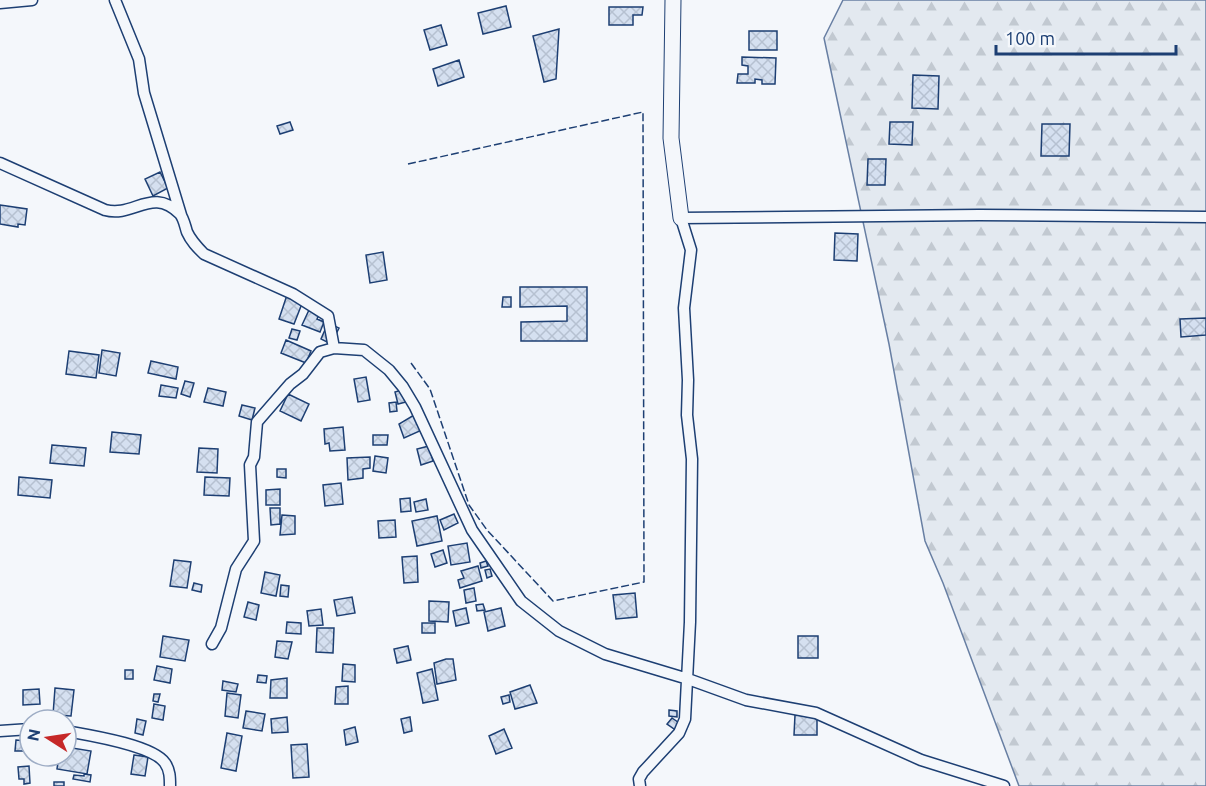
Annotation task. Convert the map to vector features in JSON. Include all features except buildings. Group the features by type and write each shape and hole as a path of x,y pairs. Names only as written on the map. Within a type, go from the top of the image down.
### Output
{"street":[{"path":"0,3 32,0"},
{"path":"115,0 139,59 144,93 181,216 191,240 204,254 293,294 328,316 334,348"},
{"path":"640,786 639,779 643,772 683,727 688,679 692,459 687,415 688,380 684,308 691,250 681,218 671,138 673,0"},
{"path":"0,163 115,213 152,201 166,205 181,216"},
{"path":"681,218 967,215 1206,217"},
{"path":"212,644 221,628 236,569 254,541 250,465 254,457 257,422 290,384 298,380 320,352 334,348 364,350 389,370 403,387 415,407 472,530 520,602 559,631 605,654 688,679 746,700 816,713 921,760 1004,786"},
{"path":"0,731 18,730"},
{"path":"78,734 101,737 153,753 165,762 170,772 170,786"}],"green space":[{"path":"843,0 1206,0 1206,786 1019,786 925,541 889,344 824,38"}],"fence":[{"path":"408,164 643,112 644,582 553,601 487,530 469,505 430,389 411,363"}]}
